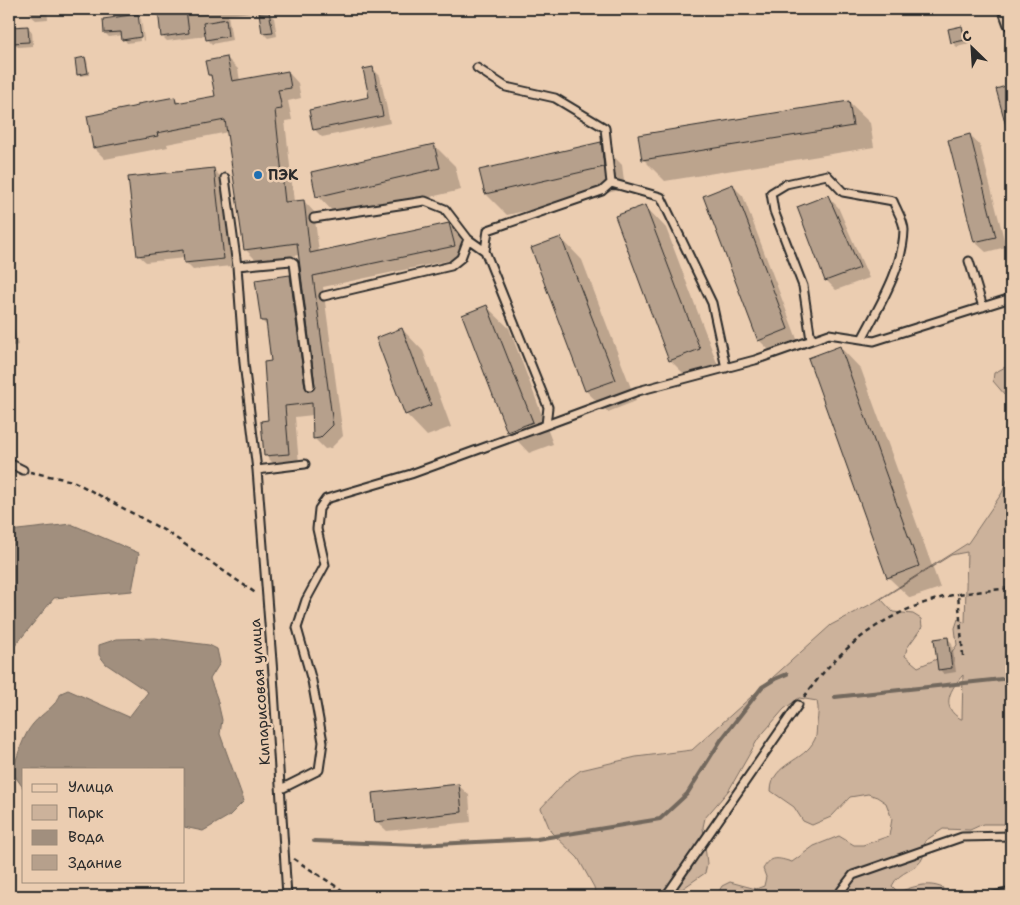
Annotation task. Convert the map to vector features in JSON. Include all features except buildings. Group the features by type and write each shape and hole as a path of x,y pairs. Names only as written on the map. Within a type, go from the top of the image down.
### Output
{"street":[{"path":"1006,9 1011,23"}],"lane":[{"path":"477,68 506,87 555,98 605,128 611,183"},
{"path":"811,340 803,286 774,211 771,193 786,184 827,175 843,192 893,201 904,228 899,260 884,296 862,339"},
{"path":"226,178 237,266 244,363 257,470 266,600"},
{"path":"546,425 548,407 485,252 488,230 602,191 611,183"},
{"path":"611,183 661,197 712,303 726,368"},
{"path":"314,218 425,201 445,210 468,239 485,252"},
{"path":"324,296 451,266 461,258 468,239"},
{"path":"237,266 291,261 294,263 310,386"},
{"path":"969,261 983,307"},
{"path":"280,789 319,770 323,742 312,681 297,628 306,600 325,565 317,529 319,509 326,499 410,474 638,391 755,360 829,334 874,341 1011,298"},
{"path":"9,463 23,470"},
{"path":"257,470 306,464"},
{"name":"Кипарисовая улица","path":"266,600 273,674 287,896"},
{"path":"666,896 798,704"},
{"path":"837,896 853,875 962,837 1011,836"},
{"path":"993,896 1011,892"}],"path":[{"name":"Кипарисовая улица","path":"23,470 73,481 168,532 266,600"},
{"path":"798,704 818,677 863,634 896,615 938,598 1011,588"},
{"path":"958,594 963,656"},
{"path":"285,852 351,896"}],"green space":[{"path":"1011,364 1011,402 993,381 994,373"},
{"path":"1011,470 1011,824 983,824 970,830 943,829 925,841 921,862 899,877 892,886 898,892 920,885 937,886 943,888 941,896 716,896 722,886 730,882 756,889 764,886 766,877 763,869 769,861 779,859 792,862 814,846 839,836 854,845 863,845 889,836 892,819 886,803 877,797 868,794 850,797 831,817 812,825 803,821 794,807 771,791 773,781 782,768 804,753 816,737 817,701 799,698 784,709 758,739 729,790 705,818 703,827 707,864 705,873 682,889 665,889 658,896 596,896 594,887 578,858 551,832 541,808 566,781 581,770 636,757 692,750 831,625 875,602 968,543 1002,493","holes":["967,552 965,623 958,619 955,628 957,645 951,653 918,667 905,656 907,648 922,627 921,619 913,614 893,612 881,599 951,555","963,675 962,719 961,719 950,709 949,697 951,691"]}],"water":[{"path":"71,524 139,553 132,591 54,598 9,653 9,531"},
{"path":"155,638 209,645 217,649 220,663 210,679 222,720 220,734 244,801 229,816 203,831 185,827 185,768 22,768 22,786 12,772 29,729 49,710 61,693 68,690 129,717 148,692 106,664 99,655 99,645 117,639"}],"waterway":[{"path":"314,841 417,845 537,839 660,819 687,794 721,740 762,687 787,674"},
{"path":"835,697 1011,678"}],"place":[{"name":"ПЭК","path":"258,175"}]}
